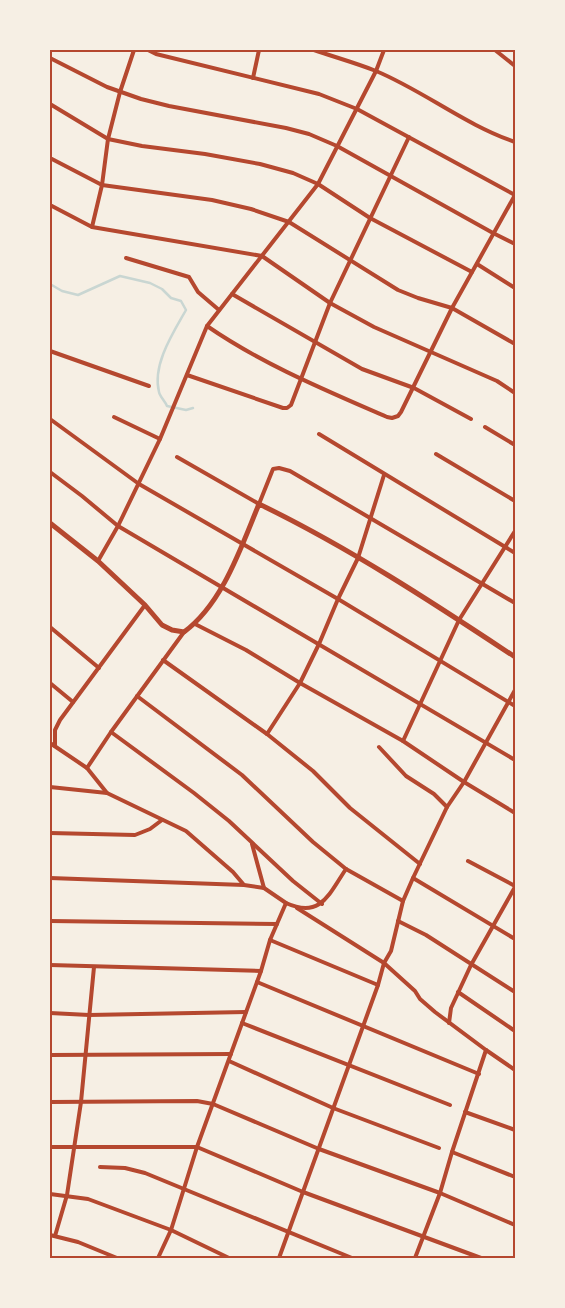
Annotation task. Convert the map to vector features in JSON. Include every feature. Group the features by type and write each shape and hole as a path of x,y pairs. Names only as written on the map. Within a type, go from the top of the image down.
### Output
{"street":[{"path":"92,228 102,185 108,139 120,92 134,50"},
{"path":"148,50 156,54 319,94 357,108 515,195 452,308 414,388 398,416 392,418 301,379 235,345 207,326"},
{"path":"253,78 259,50"},
{"path":"314,50 376,71 414,90 452,113 515,142"},
{"path":"98,561 118,526 160,440 207,326 318,184 376,71 384,50"},
{"path":"494,50 515,66"},
{"path":"50,58 120,92 169,106 309,134 337,146 515,244"},
{"path":"50,104 108,139 142,146 206,154 260,164 293,173 318,184 370,218 472,272"},
{"path":"187,375 283,408 291,405 330,302 409,137"},
{"path":"50,158 102,185 212,200 251,209 289,222 398,290 452,308 515,344"},
{"path":"50,205 92,228 262,256 330,302 374,328 497,381 515,393"},
{"path":"126,258 189,277 198,292 219,310"},
{"path":"477,264 515,288"},
{"path":"232,294 362,369 414,388 471,419"},
{"path":"50,351 149,386"},
{"path":"114,417 160,440"},
{"path":"50,419 139,484 338,599 515,706"},
{"path":"485,427 515,445"},
{"path":"318,434 515,553"},
{"path":"436,454 515,501"},
{"path":"177,457 358,558 515,656"},
{"path":"87,768 163,660 184,632 195,624 208,609 222,587 259,504 272,469 279,468 290,471 515,603"},
{"path":"50,472 118,526 515,760"},
{"path":"267,734 300,683 358,558 384,475"},
{"path":"50,523 98,561 145,605 162,625 172,630 184,632"},
{"path":"403,741 459,620 515,531"},
{"path":"107,794 87,768 51,745 57,724 145,605"},
{"path":"195,624 246,650 403,741 464,782 515,813"},
{"path":"50,627 99,668"},
{"path":"163,660 267,734 314,771 352,809 420,864"},
{"path":"50,683 72,702"},
{"path":"279,1258 378,985 384,962 391,951 403,901 447,807 464,782 515,690"},
{"path":"137,696 242,774 313,842 346,869 403,901"},
{"path":"112,732 187,787 252,842 293,881 322,904"},
{"path":"379,747 406,776 434,794 447,807"},
{"path":"50,787 107,794 186,831 233,872 244,886"},
{"path":"50,833 135,835 150,829 162,820"},
{"path":"252,842 264,888"},
{"path":"449,1023 451,1008 471,965 515,887 468,861"},
{"path":"297,908 315,907 322,904 346,869"},
{"path":"50,878 264,888 384,962 415,991 425,1004 515,1070"},
{"path":"413,878 515,939"},
{"path":"158,1258 170,1230 197,1147 258,982 270,940 286,903"},
{"path":"50,921 278,924"},
{"path":"398,921 426,935 515,992"},
{"path":"270,940 378,985"},
{"path":"50,965 261,971"},
{"path":"94,967 81,1102 67,1195 53,1235 78,1242 117,1258"},
{"path":"258,982 479,1074"},
{"path":"458,992 515,1031"},
{"path":"50,1013 90,1015 246,1012"},
{"path":"242,1023 450,1105"},
{"path":"415,1258 440,1193 486,1050"},
{"path":"50,1054 231,1054"},
{"path":"229,1061 333,1108 439,1148"},
{"path":"50,1102 197,1101 213,1104 319,1149 440,1193 515,1225"},
{"path":"466,1112 515,1130"},
{"path":"50,1147 197,1147 303,1192 481,1258"},
{"path":"452,1152 515,1177"},
{"path":"100,1167 133,1169 352,1258"},
{"path":"50,1194 88,1199 170,1230 230,1258"}],"waterway":[{"path":"50,284 62,291 78,295 120,276 150,283 162,289 171,298 181,301 186,310 165,349 158,371 158,382 160,394 167,406 186,410 193,408"}]}
